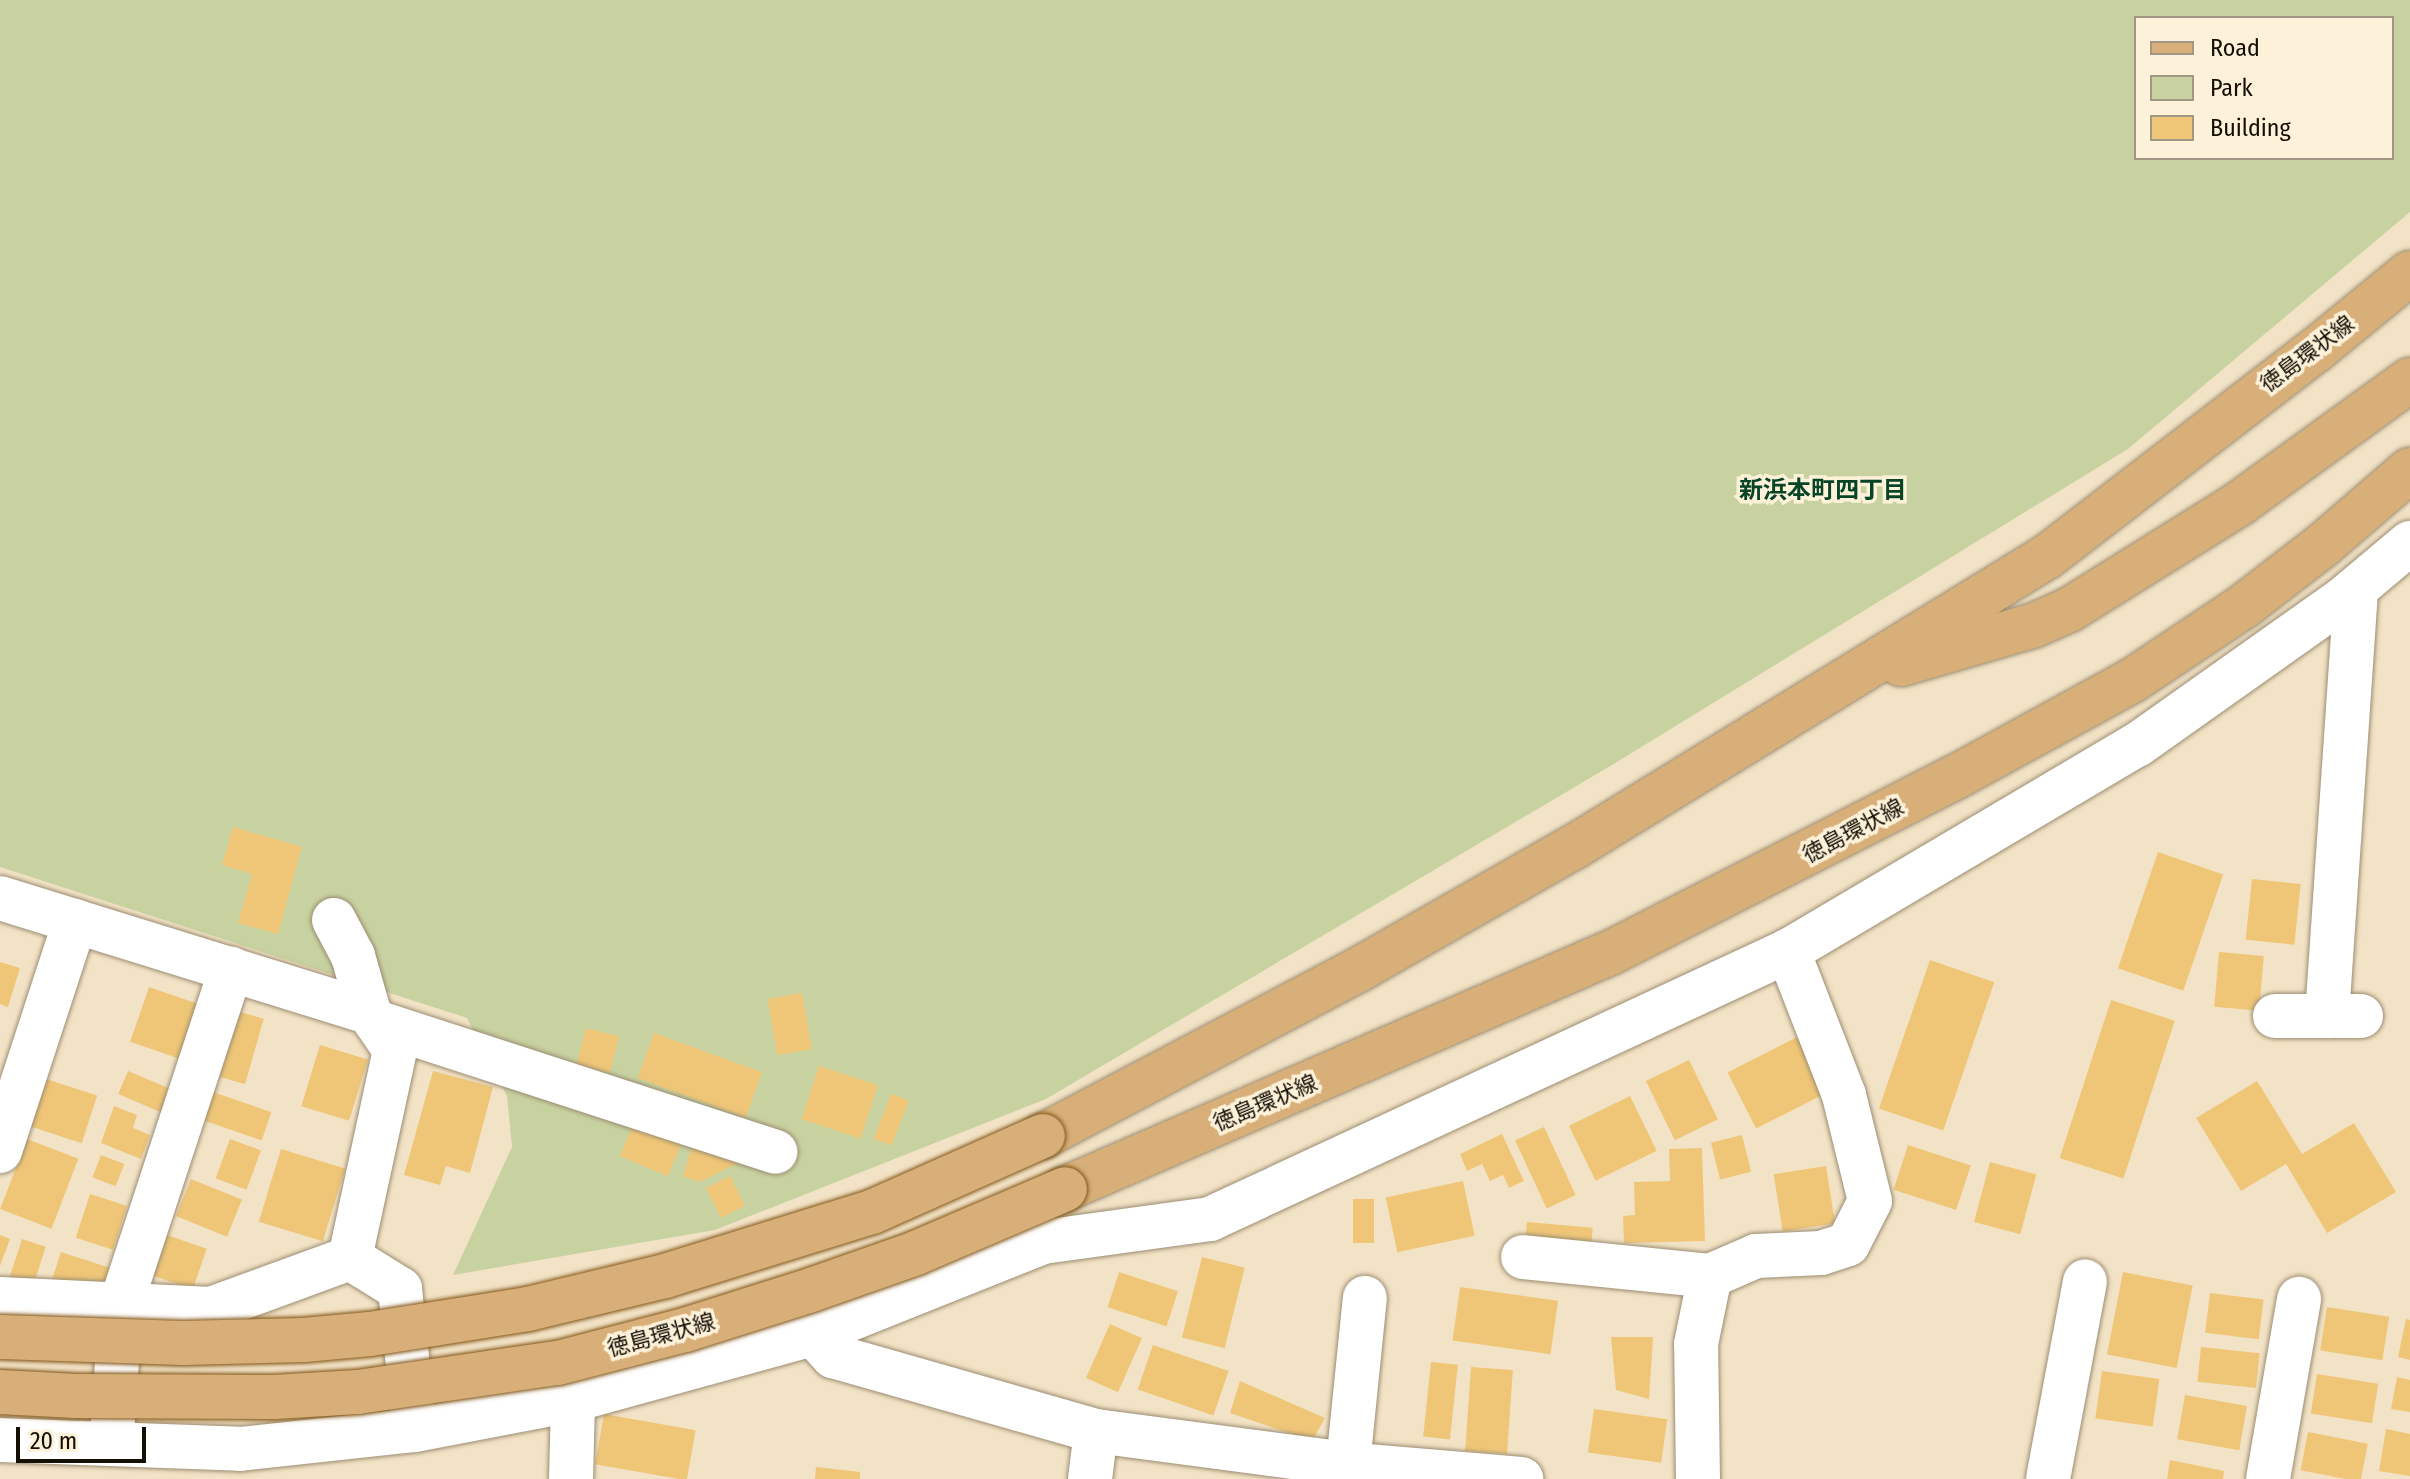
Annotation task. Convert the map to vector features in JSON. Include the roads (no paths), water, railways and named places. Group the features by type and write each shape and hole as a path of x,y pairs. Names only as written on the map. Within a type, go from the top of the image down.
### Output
{"main road":[{"name":"徳島環状線","path":"0,1337 183,1343 304,1340 370,1334 528,1309 665,1276 858,1216 1043,1136 1379,958 1574,847 2048,556 2317,349 2410,273"},
{"name":"徳島環状線","path":"1849,680 2035,625 2069,610 2240,503 2410,380"},
{"name":"徳島環状線","path":"0,1392 76,1396 274,1397 358,1392 558,1363 685,1330 916,1253 1612,952 1954,778 2133,680 2231,614 2323,545 2410,470"}],"street":[{"path":"0,1440 111,1444 240,1464 573,1400 813,1334 1043,1242 1210,1219 1788,951 2137,745 2356,589 2410,543"},
{"path":"2275,1016 2344,1016 2356,589"},
{"path":"0,898 231,969 775,1152"},
{"path":"334,920 353,956 372,1017 395,1050 350,1258"},
{"path":"0,1151 75,921"},
{"path":"1523,1257 1710,1276 1756,1256 1821,1253 1848,1244 1870,1201 1844,1095 1788,951"},
{"path":"111,1444 121,1304 231,969"},
{"path":"0,1299 211,1309 350,1258"},
{"path":"350,1258 400,1289 415,1430"},
{"path":"1698,1479 1696,1344 1710,1276"},
{"path":"2048,1479 2085,1281"},
{"path":"1348,1464 1365,1298"},
{"path":"2268,1479 2299,1299"},
{"path":"813,1334 833,1356 1096,1431 1348,1464 1521,1479"},
{"path":"571,1479 573,1400"},
{"path":"1090,1479 1096,1431"}],"district":[{"name":"新浜本町四丁目","path":"1823,491"}]}
